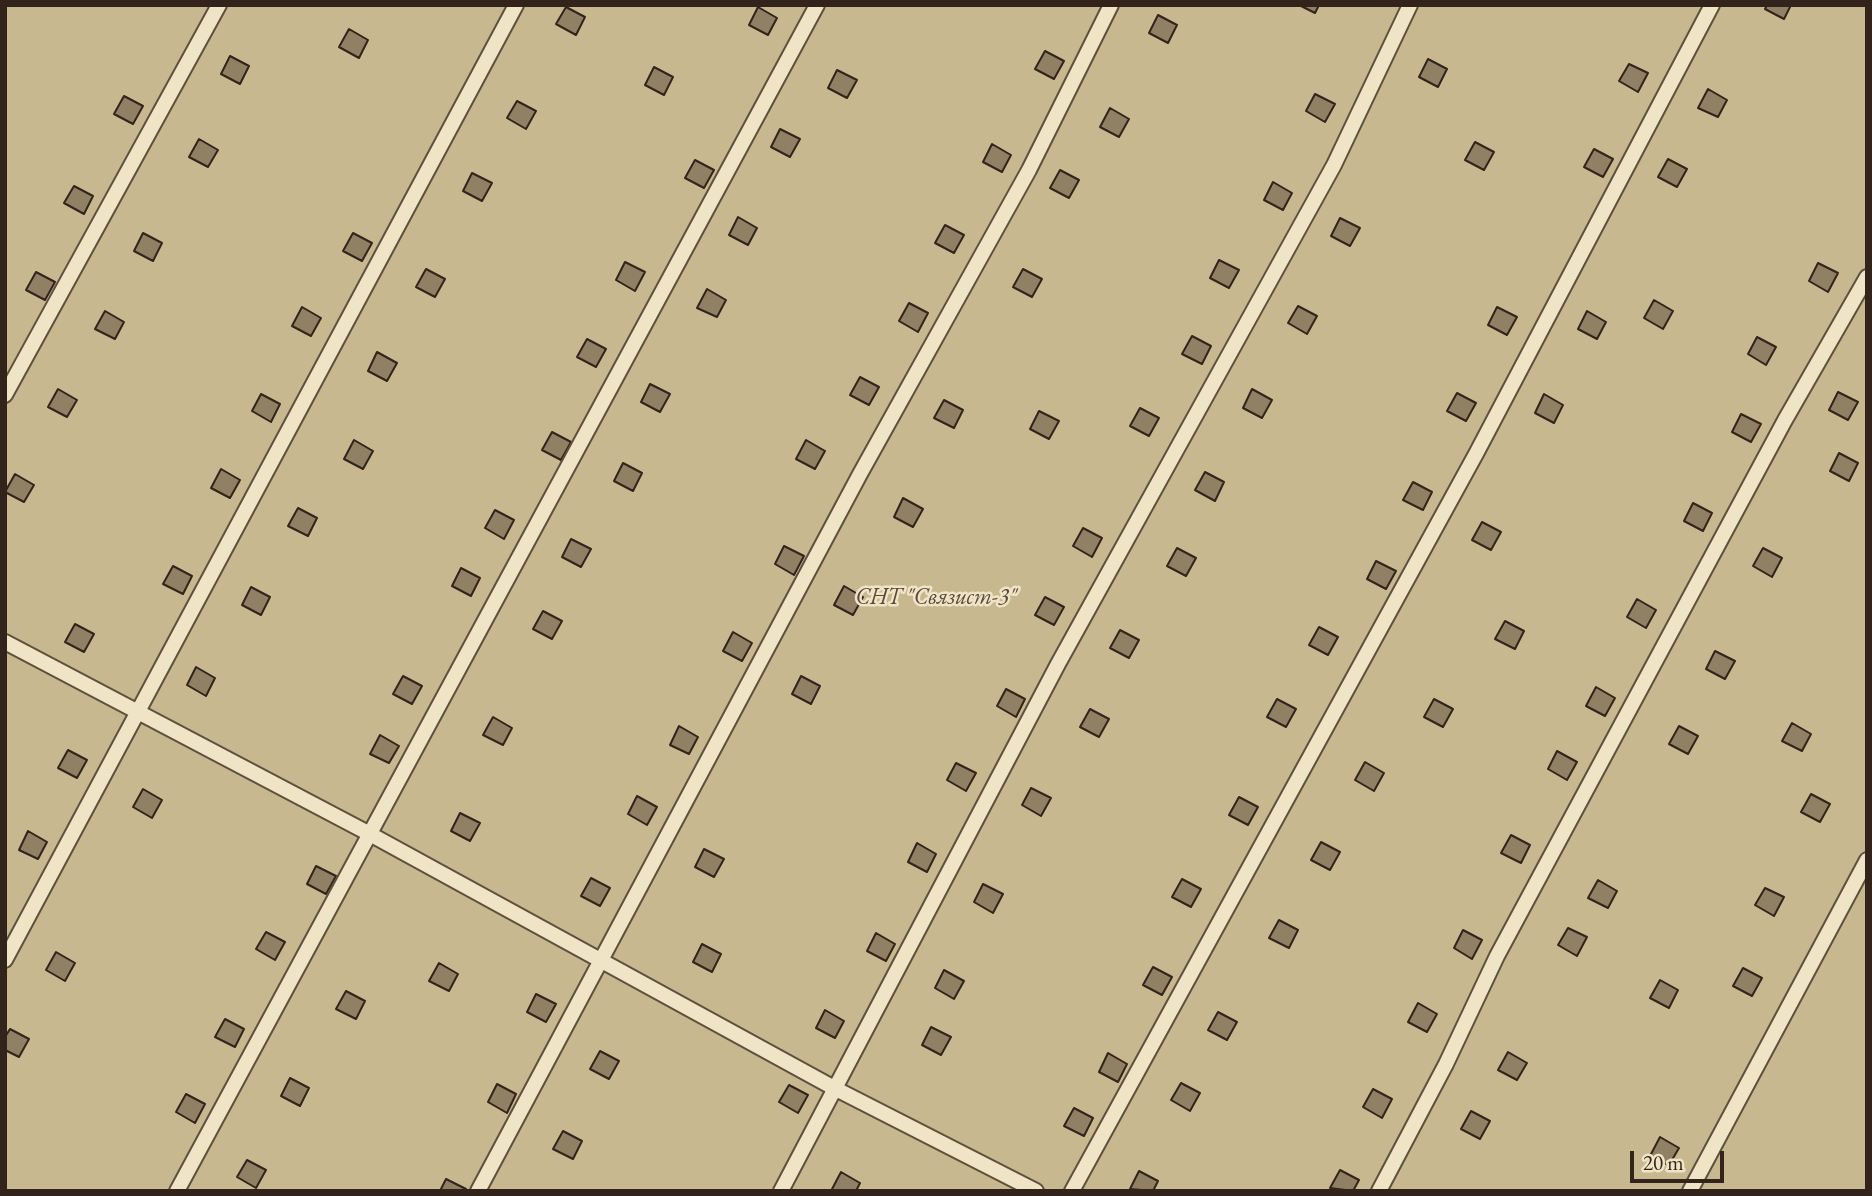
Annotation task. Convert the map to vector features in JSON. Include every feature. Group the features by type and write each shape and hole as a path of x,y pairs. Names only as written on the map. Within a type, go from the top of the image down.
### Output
{"lane":[{"path":"5,395 219,5"},
{"path":"5,960 516,5"},
{"path":"177,1191 817,5"},
{"path":"478,1191 860,474 1029,170 1111,5"},
{"path":"781,1191 1058,664 1334,165 1410,5"},
{"path":"1072,1191 1477,452 1712,5"},
{"path":"1379,1191 1446,1064 1496,956 1779,432 1867,277"},
{"path":"5,642 368,833 835,1088 1036,1191"},
{"path":"1690,1191 1867,860"}],"green space":[{"name":"СНТ \"Связист-3\"","path":"5,5 1867,5 1867,1191 5,1191"}],"building":[{"path":"1299,5 1319,5 1315,13"},
{"path":"1767,5 1791,5 1784,19 1765,9"},
{"path":"566,7 585,17 576,35 556,24"},
{"path":"758,7 777,18 768,35 749,25"},
{"path":"1158,15 1177,25 1168,43 1149,33"},
{"path":"349,29 368,40 359,58 339,47"},
{"path":"1045,51 1064,61 1054,79 1035,69"},
{"path":"230,56 249,66 240,84 221,74"},
{"path":"1428,59 1447,69 1438,87 1419,77"},
{"path":"1629,64 1648,73 1638,92 1619,81"},
{"path":"654,67 673,77 664,95 645,85"},
{"path":"837,70 857,80 847,98 828,88"},
{"path":"1708,89 1727,100 1718,117 1698,108"},
{"path":"1315,94 1335,104 1325,122 1306,111"},
{"path":"124,96 143,106 133,124 114,114"},
{"path":"517,101 536,111 526,129 507,118"},
{"path":"1110,108 1129,119 1119,137 1100,127"},
{"path":"780,129 800,139 790,157 771,147"},
{"path":"199,139 218,150 208,167 189,157"},
{"path":"1475,142 1494,152 1484,170 1465,160"},
{"path":"992,144 1011,155 1002,172 983,162"},
{"path":"1594,149 1613,159 1603,177 1584,167"},
{"path":"1668,159 1687,169 1677,187 1658,177"},
{"path":"695,160 714,170 704,188 685,178"},
{"path":"1060,170 1079,180 1069,198 1050,188"},
{"path":"472,173 492,183 482,201 463,191"},
{"path":"1273,182 1292,193 1283,210 1264,200"},
{"path":"74,186 93,196 84,214 64,203"},
{"path":"738,217 757,228 748,245 729,235"},
{"path":"1340,218 1360,228 1350,246 1331,236"},
{"path":"945,225 964,235 954,253 935,243"},
{"path":"143,233 162,243 153,261 134,251"},
{"path":"353,233 372,243 362,261 343,251"},
{"path":"1219,260 1239,270 1229,288 1210,278"},
{"path":"625,262 645,272 635,291 616,280"},
{"path":"1818,263 1838,273 1828,292 1809,281"},
{"path":"426,269 445,279 435,297 416,287"},
{"path":"1023,269 1042,279 1032,297 1013,287"},
{"path":"36,272 55,282 45,300 26,290"},
{"path":"707,289 726,300 717,317 697,308"},
{"path":"1654,300 1673,311 1663,329 1644,318"},
{"path":"909,303 928,313 918,332 899,321"},
{"path":"1298,306 1317,316 1307,334 1288,323"},
{"path":"302,307 321,318 311,336 292,326"},
{"path":"1497,307 1517,317 1507,335 1488,325"},
{"path":"105,311 124,322 115,339 95,329"},
{"path":"1587,311 1606,322 1597,339 1578,329"},
{"path":"1192,336 1211,346 1202,364 1182,354"},
{"path":"1757,337 1776,347 1766,365 1748,354"},
{"path":"587,339 606,349 596,367 577,357"},
{"path":"377,352 397,363 387,381 368,371"},
{"path":"860,377 879,387 869,405 850,395"},
{"path":"650,384 670,394 660,412 641,402"},
{"path":"58,389 77,400 67,417 48,407"},
{"path":"1252,389 1272,400 1262,418 1243,408"},
{"path":"1838,392 1858,402 1848,420 1829,410"},
{"path":"1457,393 1476,403 1466,421 1447,411"},
{"path":"261,394 280,404 271,422 252,411"},
{"path":"1544,394 1563,405 1554,423 1535,413"},
{"path":"944,400 963,410 954,428 934,418"},
{"path":"1140,408 1159,418 1149,436 1130,426"},
{"path":"1039,411 1059,421 1049,439 1030,429"},
{"path":"1741,414 1761,424 1751,442 1732,432"},
{"path":"552,432 571,442 561,460 542,450"},
{"path":"354,440 373,451 363,469 344,459"},
{"path":"806,440 825,451 815,469 796,459"},
{"path":"1839,453 1858,463 1849,481 1830,471"},
{"path":"623,463 642,473 633,491 614,481"},
{"path":"221,469 240,480 230,498 211,488"},
{"path":"1205,472 1224,482 1215,501 1195,490"},
{"path":"15,474 34,485 24,502 5,492"},
{"path":"1413,482 1432,492 1423,510 1403,500"},
{"path":"903,498 923,509 913,527 894,517"},
{"path":"1693,503 1712,513 1703,531 1684,521"},
{"path":"298,508 317,518 308,536 288,526"},
{"path":"495,510 514,520 504,539 485,528"},
{"path":"1482,522 1501,532 1491,550 1472,540"},
{"path":"1083,528 1102,538 1092,557 1073,546"},
{"path":"571,539 591,549 581,567 562,557"},
{"path":"784,546 804,556 794,575 775,564"},
{"path":"1177,548 1196,558 1186,576 1167,566"},
{"path":"1763,548 1782,558 1772,577 1753,566"},
{"path":"1376,561 1396,571 1386,589 1367,579"},
{"path":"173,566 192,576 183,594 163,584"},
{"path":"461,568 480,578 471,596 452,586"},
{"path":"844,586 863,597 853,615 834,605"},
{"path":"251,587 270,597 261,615 242,605"},
{"path":"1045,597 1064,607 1054,625 1035,615"},
{"path":"1637,599 1656,610 1646,628 1627,617"},
{"path":"543,611 562,621 552,639 533,629"},
{"path":"1505,621 1524,631 1515,649 1495,639"},
{"path":"75,624 94,634 84,652 65,642"},
{"path":"1319,627 1338,637 1328,655 1309,645"},
{"path":"1120,630 1139,640 1129,658 1110,648"},
{"path":"733,632 752,643 742,661 723,651"},
{"path":"1715,651 1735,661 1725,679 1706,669"},
{"path":"196,667 215,678 206,696 187,685"},
{"path":"403,676 422,686 412,704 393,694"},
{"path":"801,676 820,686 811,704 792,694"},
{"path":"1596,687 1615,698 1605,716 1586,706"},
{"path":"1006,689 1025,699 1016,717 997,706"},
{"path":"1277,699 1296,709 1286,727 1267,717"},
{"path":"1434,699 1453,709 1443,727 1424,717"},
{"path":"1090,709 1109,719 1099,737 1080,727"},
{"path":"493,717 512,728 503,745 483,735"},
{"path":"1792,723 1811,734 1802,751 1782,741"},
{"path":"679,726 698,737 689,754 670,745"},
{"path":"1679,726 1698,736 1688,754 1669,744"},
{"path":"380,735 399,746 389,763 370,754"},
{"path":"68,750 87,760 77,778 58,768"},
{"path":"1557,751 1577,762 1567,780 1548,769"},
{"path":"1365,762 1384,773 1374,791 1355,780"},
{"path":"956,763 976,773 966,791 947,780"},
{"path":"1031,788 1051,798 1041,816 1022,805"},
{"path":"143,789 162,800 152,818 133,807"},
{"path":"1811,794 1830,804 1820,822 1801,812"},
{"path":"637,796 657,807 647,825 628,814"},
{"path":"1239,797 1258,807 1248,825 1229,815"},
{"path":"460,813 480,823 470,841 451,831"},
{"path":"28,831 47,842 38,859 19,850"},
{"path":"1511,835 1530,845 1521,863 1501,853"},
{"path":"1321,842 1340,852 1330,870 1311,860"},
{"path":"917,843 936,854 927,872 908,862"},
{"path":"704,849 724,859 714,877 695,867"},
{"path":"316,866 336,876 326,894 307,884"},
{"path":"591,878 610,888 600,906 581,896"},
{"path":"1182,879 1201,889 1191,907 1172,897"},
{"path":"1598,880 1617,891 1608,908 1588,898"},
{"path":"983,884 1003,894 993,913 974,902"},
{"path":"1765,888 1784,897 1774,916 1755,905"},
{"path":"1279,920 1298,930 1289,948 1269,938"},
{"path":"1568,928 1587,937 1577,956 1558,945"},
{"path":"1463,930 1482,940 1472,959 1454,948"},
{"path":"266,932 285,942 275,960 256,949"},
{"path":"876,933 895,944 886,961 867,951"},
{"path":"702,944 721,954 712,972 693,962"},
{"path":"56,952 75,963 65,981 46,970"},
{"path":"439,963 458,974 449,991 429,981"},
{"path":"1153,967 1172,977 1162,995 1143,985"},
{"path":"1743,968 1762,978 1752,996 1733,986"},
{"path":"944,970 964,981 954,999 935,988"},
{"path":"1660,980 1678,990 1669,1008 1650,998"},
{"path":"346,991 365,1001 356,1019 336,1009"},
{"path":"536,994 556,1004 546,1022 527,1012"},
{"path":"1418,1003 1437,1014 1427,1032 1408,1022"},
{"path":"825,1010 844,1021 835,1038 816,1028"},
{"path":"1218,1012 1237,1022 1227,1040 1208,1030"},
{"path":"225,1019 244,1029 235,1047 215,1037"},
{"path":"931,1027 951,1037 941,1055 922,1045"},
{"path":"10,1029 29,1039 19,1057 5,1050 5,1037"},
{"path":"600,1051 619,1061 609,1079 590,1069"},
{"path":"1508,1052 1527,1063 1517,1080 1498,1070"},
{"path":"1108,1053 1127,1064 1118,1082 1099,1072"},
{"path":"290,1078 309,1088 300,1106 281,1096"},
{"path":"1181,1083 1200,1093 1190,1111 1171,1100"},
{"path":"497,1084 516,1094 507,1113 488,1102"},
{"path":"789,1085 808,1095 798,1113 779,1102"},
{"path":"1373,1089 1392,1099 1382,1118 1363,1107"},
{"path":"186,1094 205,1104 195,1123 176,1112"},
{"path":"1074,1108 1093,1118 1084,1136 1064,1126"},
{"path":"1471,1111 1490,1121 1480,1139 1461,1129"},
{"path":"563,1131 582,1141 573,1159 553,1149"},
{"path":"1660,1137 1679,1148 1669,1165 1650,1156"},
{"path":"247,1160 266,1170 256,1188 237,1177"},
{"path":"1340,1170 1359,1180 1353,1191 1330,1188"},
{"path":"1139,1171 1158,1181 1153,1191 1130,1189"},
{"path":"841,1172 860,1183 856,1191 831,1191"},
{"path":"446,1179 466,1189 465,1191 440,1191"}]}
